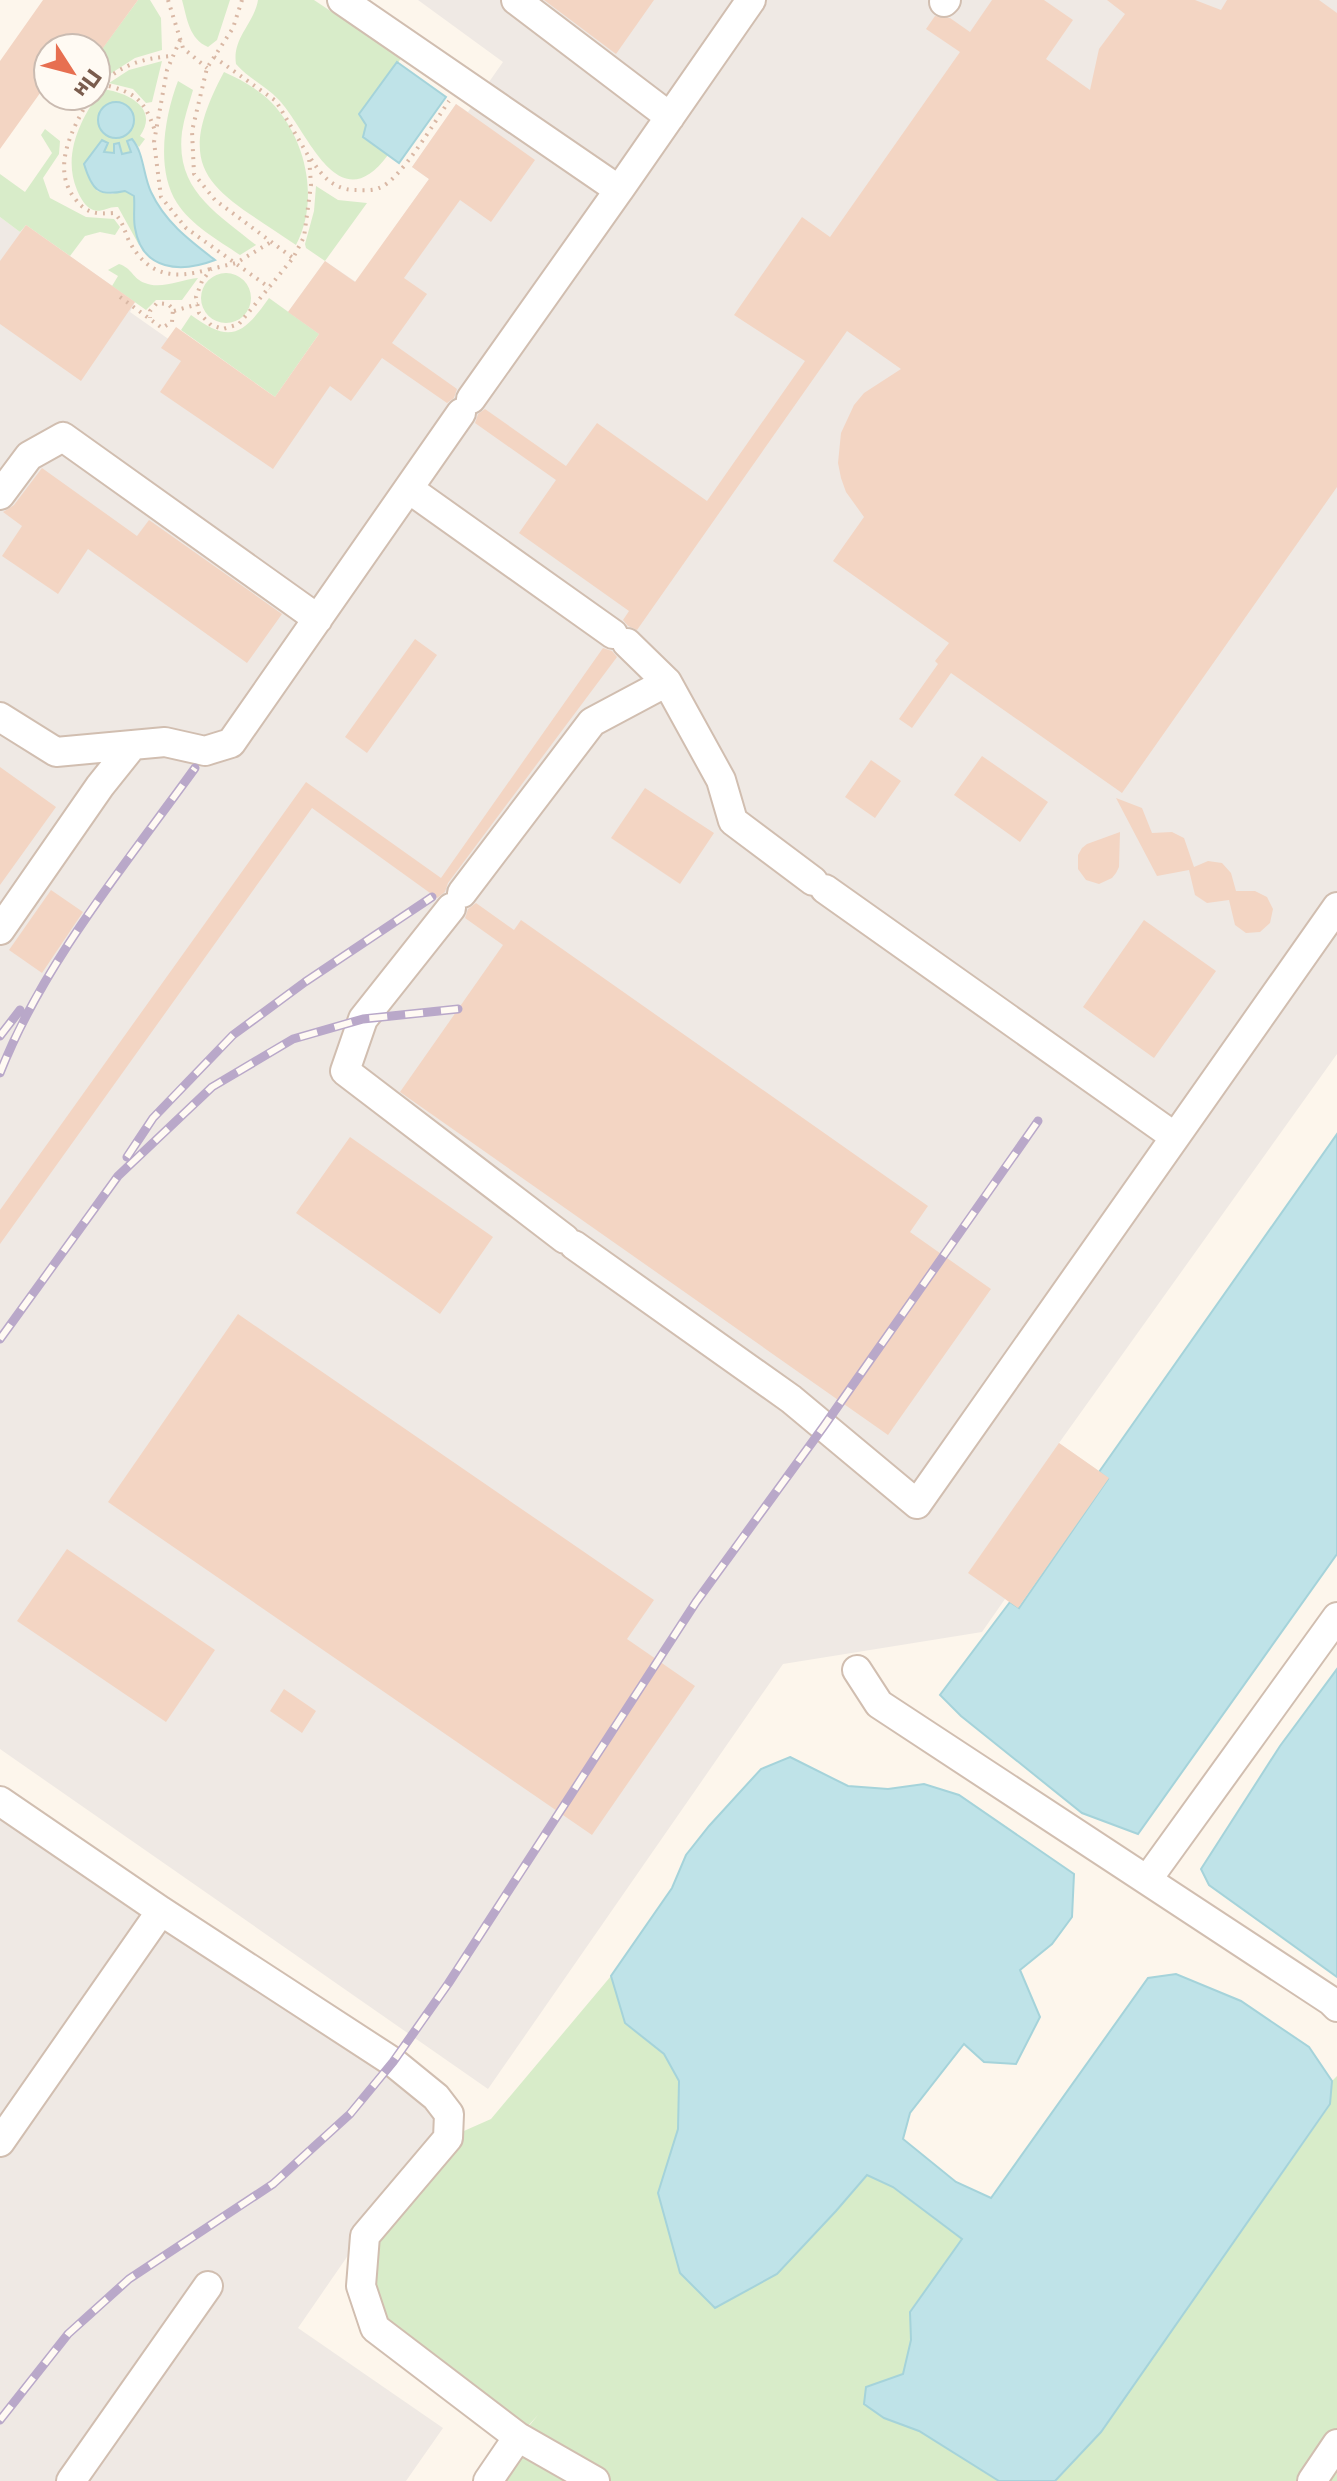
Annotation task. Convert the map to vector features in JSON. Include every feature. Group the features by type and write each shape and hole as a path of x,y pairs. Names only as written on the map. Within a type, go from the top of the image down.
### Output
{"street":[{"path":"342,0 619,190"},
{"path":"516,0 670,117"},
{"path":"0,717 56,752 165,742 205,751 231,743 751,0"},
{"path":"0,495 29,456 63,437 318,619"},
{"path":"409,489 620,639 667,682 721,780 733,821 1175,1137"},
{"path":"667,682 592,722 363,1019 345,1071 570,1242 791,1399 917,1504 1337,907"},
{"path":"0,930 100,786 132,746"},
{"path":"1147,1880 1337,1617"},
{"path":"857,1670 879,1704 1337,2007"},
{"path":"0,1801 161,1911 393,2062 436,2097 449,2114 448,2138 365,2236 361,2286 375,2328 518,2437 595,2481"},
{"path":"0,2142 161,1911"},
{"path":"71,2481 208,2286"},
{"path":"488,2481 518,2437"},
{"path":"1312,2481 1337,2444"}],"path":[{"path":"168,0 183,48 207,68"},
{"path":"242,0 233,28 207,68 192,131 194,174 215,200 293,258"},
{"path":"180,40 167,70 154,142 161,197 186,228 270,288"},
{"path":"112,76 129,64 153,57 173,56"},
{"path":"214,57 276,101 323,177 341,189 381,188 404,167 471,88"},
{"path":"112,87 138,98 147,109 156,133"},
{"path":"82,112 68,143 63,169 69,191 85,210 94,214 114,213 122,220 132,245 151,269 166,274 211,269 236,263 271,242"},
{"path":"211,269 196,297 199,313 211,325 223,329 239,324 293,258 304,237 309,214 309,157"},
{"path":"120,297 162,328 174,319 174,311 168,304 157,303 150,311 150,318"},
{"path":"174,311 198,304"}],"shaded area":[{"path":"418,0 1337,0 1337,1054 1059,1443 1109,1478 1018,1608 1005,1599 982,1632 783,1664 488,2089 0,1749 0,217 20,232 26,225 135,302 130,312 167,338 275,397 319,335 288,312 325,261 356,282 429,179 412,167 456,104 468,112 503,62"},
{"path":"0,1792 453,2103 298,2328 443,2428 406,2481 0,2481"}],"green space":[{"path":"138,0 150,0 161,18 162,50 135,58 112,73 112,35"},
{"path":"182,0 230,0 217,40 208,47 193,33"},
{"path":"258,0 314,0 401,58 364,120 364,137 388,155 370,173 354,179 339,176 313,149 279,100 236,64 237,46"},
{"path":"162,61 152,102 146,103 133,89 112,84 129,70"},
{"path":"224,72 249,85 271,102 293,133 301,151 308,189 307,209 296,245 223,194 209,177 201,158 200,135 208,107"},
{"path":"178,81 193,90 182,132 185,170 202,198 256,245 240,255 190,218 170,189 164,142"},
{"path":"112,92 130,98 143,109 145,126 140,136 145,139 139,147 132,139 132,152 121,154 119,144 114,153 104,152 85,168 97,191 112,194 125,190 134,196 139,245 118,207 99,211 90,209 77,190 72,163 87,112 112,112"},
{"path":"45,129 60,141 59,154 43,178 50,198 86,217 114,219 120,227 115,235 100,232 85,236 70,256 26,225 20,232 0,217 0,174 25,192 52,153 41,135"},
{"path":"316,186 338,200 367,203 325,261 306,248 305,244 314,211"},
{"path":"119,264 151,285 198,278 182,300 156,300 146,310 112,286 118,276 108,270"},
{"path":"226,273 244,280 251,298 244,316 226,323 208,316 201,298 208,280"},
{"path":"269,298 319,334 275,397 181,330 191,315 216,330 235,331 251,320"},
{"path":"611,1976 626,2023 664,2054 679,2081 678,2129 658,2193 680,2273 836,2211 867,2175 893,2187 962,2239 910,2311 911,2340 903,2374 866,2387 884,2418 919,2431 999,2481 484,2481 538,2415 518,2437 375,2328 365,2236 448,2138 491,2119"},
{"path":"1337,2076 1337,2481 1055,2481 1101,2432 1330,2105 1332,2081"}],"water":[{"path":"397,62 446,97 399,163 363,137 366,125 359,114"},
{"path":"112,103 123,103 133,113 133,127 123,137 109,137 99,127 99,113 112,112"},
{"path":"132,139 139,151 151,192 163,212 187,238 215,260 177,267 154,260 139,242 134,224 134,196 125,191 102,192 93,186 84,164 102,140 108,143 104,152 114,153 114,144 119,143 122,154 131,152 127,141"},
{"path":"1337,1134 1337,1554 1138,1834 1082,1813 961,1716 940,1695 1010,1602 1019,1608 1108,1479 1099,1472"},
{"path":"1337,1669 1337,1977 1209,1885 1201,1869 1280,1746"},
{"path":"790,1757 848,1786 888,1789 924,1784 959,1795 1074,1874 1072,1917 1052,1944 1020,1970 1040,2017 1016,2064 984,2062 964,2044 910,2113 903,2139 956,2182 991,2198 1148,1978 1176,1974 1241,2001 1309,2047 1332,2081 1330,2104 1101,2432 1055,2481 999,2481 919,2431 884,2418 864,2404 866,2387 903,2374 911,2340 910,2312 962,2239 893,2187 867,2175 777,2274 715,2308 680,2273 658,2193 678,2129 679,2081 664,2054 625,2023 611,1976 672,1888 686,1855 709,1826 761,1769"}],"building":[{"path":"43,0 138,0 112,36 112,32 32,32 32,104 0,149 0,61"},
{"path":"544,0 654,0 616,54"},
{"path":"992,0 1044,0 1073,20 1046,59 1090,90 1099,49 1125,14 1107,0 1195,0 1221,10 1227,0 1319,0 1337,13 1337,487 1122,793 951,673 912,728 899,719 949,643 833,561 864,517 846,492 841,478 838,463 841,433 854,405 864,393 901,369 847,331 637,630 623,620 629,611 519,533 556,480 475,423 478,414 485,409 566,466 597,423 707,501 805,361 734,315 802,217 830,237 960,52 926,29 935,16 950,18 970,32"},
{"path":"456,104 535,160 491,222 460,200 404,278 427,294 392,343 457,389 454,398 447,403 382,358 351,401 330,386 273,469 160,392 181,361 161,348 176,327 275,397 319,334 288,312 325,261 355,282 429,179 412,167"},
{"path":"26,225 135,302 81,381 0,324 0,261"},
{"path":"42,468 137,536 149,520 282,614 247,663 88,549 58,594 2,556 22,526 3,512 14,505"},
{"path":"415,639 437,655 367,753 345,737"},
{"path":"603,648 617,657 448,883 445,892 437,898 312,808 0,1244 0,1210 306,782 441,878"},
{"path":"982,756 1048,802 1020,842 954,795"},
{"path":"871,760 901,781 875,818 845,797"},
{"path":"0,767 56,807 0,885"},
{"path":"645,788 714,833 680,884 611,838"},
{"path":"1116,798 1142,808 1152,833 1172,832 1184,838 1194,867 1208,861 1222,863 1231,873 1236,891 1255,891 1267,897 1273,909 1270,923 1260,932 1246,933 1235,925 1229,900 1207,903 1195,895 1189,870 1157,876"},
{"path":"1120,832 1119,867 1116,873 1099,884 1086,880 1078,869 1078,855 1082,848"},
{"path":"51,890 83,912 42,973 9,950"},
{"path":"476,903 514,930 521,920 928,1206 910,1232 991,1289 888,1435 400,1092 503,945 465,918 468,909"},
{"path":"1144,920 1216,971 1154,1058 1083,1007"},
{"path":"350,1137 493,1237 440,1314 296,1213"},
{"path":"238,1314 654,1600 627,1639 695,1686 592,1835 108,1502"},
{"path":"1059,1443 1109,1478 1018,1608 968,1573"},
{"path":"67,1549 215,1650 166,1722 17,1621"},
{"path":"284,1689 316,1711 302,1733 270,1711"}],"railway":[{"path":"0,1073 18,1032 62,953 195,768"},
{"path":"127,1157 153,1118 233,1035 305,982 432,897"},
{"path":"0,1339 118,1176 212,1087 293,1039 363,1019 458,1009"},
{"path":"0,1036 20,1010"},
{"path":"0,2420 68,2334 129,2279 273,2184 350,2114 393,2062 448,1984 696,1602 1038,1121"}]}
